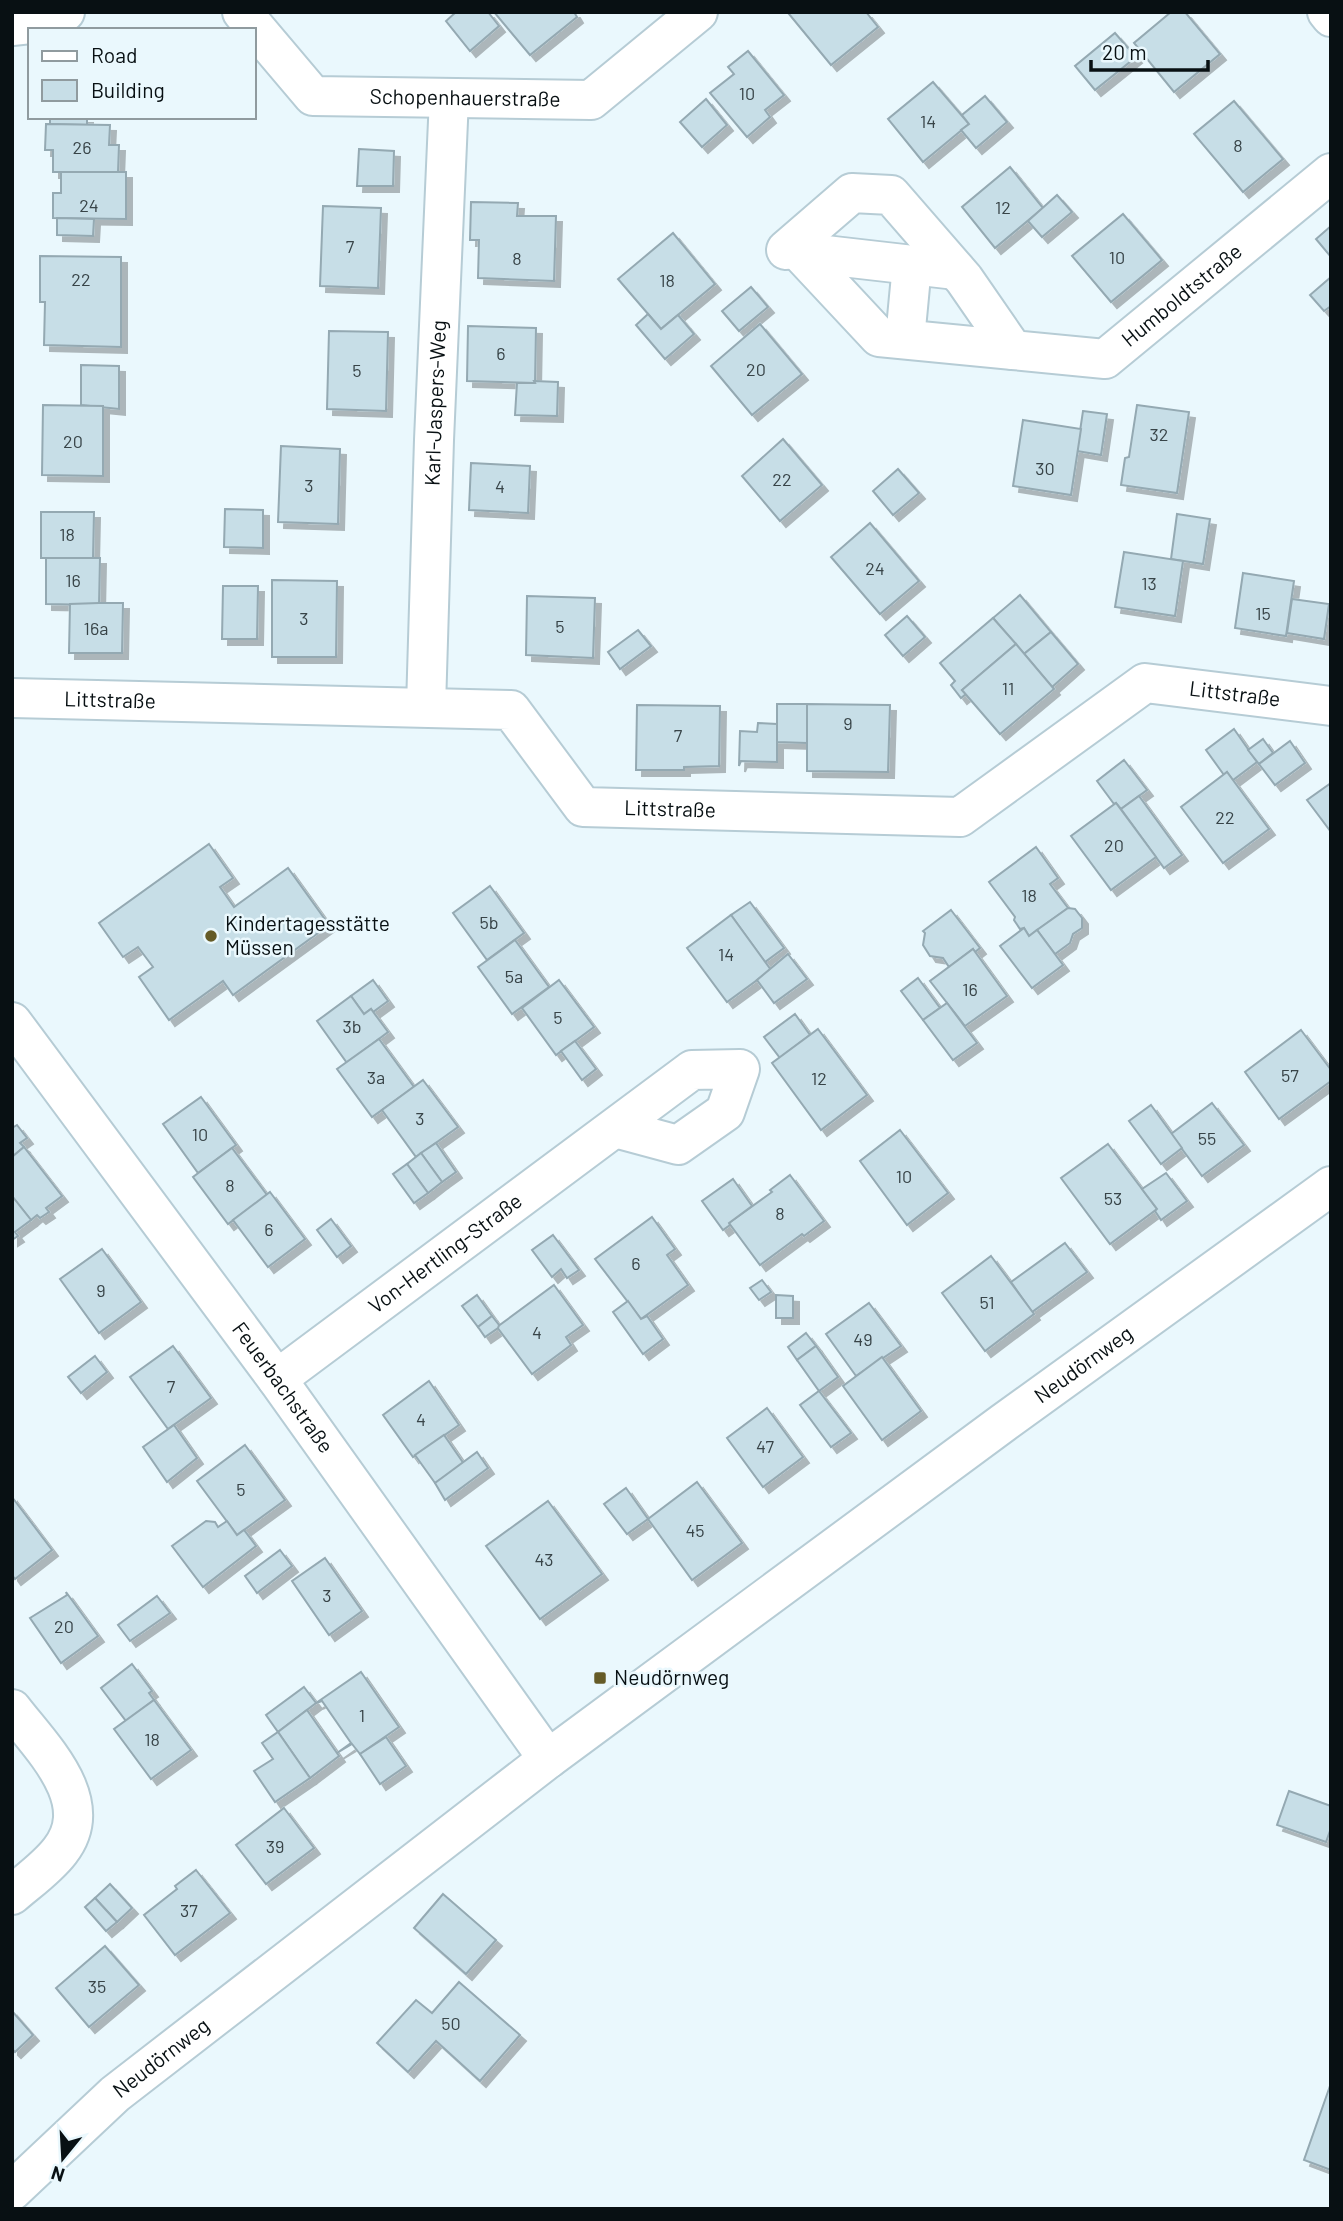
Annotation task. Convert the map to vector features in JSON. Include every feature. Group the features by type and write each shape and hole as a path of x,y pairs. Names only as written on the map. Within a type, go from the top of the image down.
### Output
{"street":[{"path":"12,26 49,22 65,12"},
{"name":"Schopenhauerstraße","path":"242,12 256,28"},
{"name":"Schopenhauerstraße","path":"256,29 313,96 591,100 698,12"},
{"path":"1327,12 1331,17"},
{"name":"Karl-Jaspers-Weg","path":"426,707 433,453 449,98"},
{"name":"Humboldtstraße","path":"793,249 879,337 1105,359 1331,173"},
{"path":"793,249 852,193 891,195 956,270 1013,350"},
{"path":"793,249 956,270"},
{"path":"905,340 912,265"},
{"name":"Littstraße","path":"12,698 511,710 583,807 960,817 1145,683 1331,706"},
{"name":"Feuerbachstraße","path":"12,1022 277,1379 548,1759"},
{"name":"Von-Hertling-Straße","path":"277,1379 615,1128"},
{"name":"Neudörnweg","path":"12,2191 114,2094 548,1759 992,1431 1331,1186"},
{"path":"12,1709 65,1781 73,1806 69,1835 61,1850 12,1895"}],"building":[{"path":"456,12 488,12 499,26 470,51 446,21"},
{"path":"494,12 574,12 577,17 530,55"},
{"path":"866,12 878,27 831,65 789,14"},
{"path":"1171,12 1185,12 1220,54 1174,92 1134,43"},
{"path":"1115,33 1136,57 1095,90 1075,66"},
{"path":"748,51 784,95 765,110 770,117 747,137 710,93 734,74 728,67"},
{"path":"933,82 969,124 923,162 888,119"},
{"path":"985,96 1007,122 976,148 961,130 969,124 962,115"},
{"path":"706,99 727,125 702,147 680,122"},
{"path":"1234,101 1283,159 1243,192 1194,134"},
{"path":"50,119 87,119 87,125 50,124"},
{"path":"46,124 110,125 109,145 119,145 118,172 53,172 53,150 45,150"},
{"path":"359,149 394,151 393,186 357,186"},
{"path":"1010,167 1043,208 995,248 962,207"},
{"path":"61,172 126,172 126,219 53,218 53,193 61,193"},
{"path":"1057,195 1072,212 1042,237 1028,221"},
{"path":"471,202 518,203 517,216 556,216 554,281 478,278 479,240 470,240"},
{"path":"323,206 381,208 378,288 320,286"},
{"path":"1123,214 1162,260 1111,302 1072,256"},
{"path":"57,218 94,219 93,236 57,235"},
{"path":"1331,226 1331,257 1316,239"},
{"path":"673,233 715,284 661,329 618,279"},
{"path":"40,256 121,257 121,347 44,345 45,302 40,302"},
{"path":"1331,277 1331,306 1324,311 1310,295"},
{"path":"751,287 768,307 739,331 722,311"},
{"path":"648,314 661,329 678,315 694,334 665,359 636,325"},
{"path":"760,324 802,374 752,415 711,366"},
{"path":"468,326 536,328 535,383 467,381"},
{"path":"329,331 388,332 386,411 327,409"},
{"path":"81,365 119,366 119,409 81,405"},
{"path":"534,381 558,382 557,416 515,415 517,383 535,383"},
{"path":"43,405 103,406 103,476 42,475"},
{"path":"1137,405 1189,412 1177,493 1121,485 1125,458 1129,457"},
{"path":"1083,411 1107,414 1101,455 1077,451"},
{"path":"1023,420 1081,429 1071,495 1013,486"},
{"path":"783,439 822,485 780,521 742,476"},
{"path":"281,446 340,449 338,524 278,522"},
{"path":"471,463 530,466 528,513 469,510"},
{"path":"898,469 919,493 893,515 873,491"},
{"path":"225,509 263,510 263,548 224,547"},
{"path":"41,512 94,512 93,558 41,558"},
{"path":"1177,514 1210,519 1203,564 1171,559"},
{"path":"870,523 919,581 880,614 831,557"},
{"path":"1124,552 1183,561 1175,616 1115,607"},
{"path":"46,558 100,558 99,605 46,604"},
{"path":"1243,573 1294,581 1286,636 1235,628"},
{"path":"272,580 337,581 336,657 272,657"},
{"path":"223,586 258,586 257,639 222,639"},
{"path":"1020,595 1051,632 1024,654 993,618"},
{"path":"527,596 595,598 593,658 526,655"},
{"path":"1292,599 1329,604 1324,639 1287,633"},
{"path":"123,603 122,653 69,653 70,604"},
{"path":"907,616 925,637 903,656 885,635"},
{"path":"993,618 1016,644 962,690 966,694 961,698 951,685 955,681 940,663"},
{"path":"638,630 651,646 620,669 608,652"},
{"path":"1051,632 1078,664 1052,687 1024,654"},
{"path":"1016,644 1054,689 1000,734 962,690"},
{"path":"777,704 807,704 807,743 777,742"},
{"path":"807,704 890,705 888,772 807,771"},
{"path":"637,705 720,706 719,766 684,767 684,770 636,770"},
{"path":"758,723 777,724 777,762 741,761 739,766 740,731 757,732"},
{"path":"1234,729 1257,762 1233,780 1227,772 1224,775 1206,750"},
{"path":"1263,739 1273,753 1259,764 1248,750"},
{"path":"1290,741 1305,763 1275,785 1259,764"},
{"path":"1124,760 1147,790 1121,809 1097,781"},
{"path":"1227,772 1269,829 1223,863 1181,807"},
{"path":"1331,783 1331,832 1307,800"},
{"path":"1139,796 1182,855 1164,868 1121,809"},
{"path":"1116,803 1156,857 1111,890 1071,836"},
{"name":"Kindertagesstätte Müssen","path":"209,844 233,878 220,887 234,907 288,868 329,925 233,995 223,981 169,1020 139,977 153,967 138,947 123,957 99,923"},
{"path":"1036,847 1058,878 1050,884 1068,908 1029,936 1024,928 1020,929 1015,917 989,882"},
{"path":"490,886 524,933 487,960 453,913"},
{"path":"750,902 784,948 765,962 731,915"},
{"path":"1068,908 1075,909 1082,918 1082,928 1073,934 1070,943 1055,954 1037,930"},
{"path":"951,910 980,948 975,952 973,949 949,967 943,958 930,956 923,945 923,931"},
{"path":"731,915 771,970 727,1002 687,948"},
{"path":"1024,928 1029,936 1037,930 1063,965 1032,988 1000,946"},
{"path":"515,940 549,987 512,1014 478,967"},
{"path":"973,949 1007,996 965,1026 930,981"},
{"path":"788,954 807,979 774,1003 757,980"},
{"path":"918,978 940,1008 923,1020 901,991"},
{"path":"373,980 388,1001 373,1012 371,1009 364,1014 351,996"},
{"path":"559,980 594,1027 556,1055 522,1008"},
{"path":"351,996 364,1014 371,1009 388,1032 347,1063 317,1021"},
{"path":"947,1003 977,1043 953,1060 923,1020"},
{"path":"795,1014 810,1035 780,1058 764,1037"},
{"path":"818,1029 867,1095 821,1130 772,1063"},
{"path":"1301,1030 1331,1070 1331,1081 1279,1119 1245,1072"},
{"path":"379,1039 414,1087 372,1117 337,1069"},
{"path":"575,1041 596,1069 582,1080 561,1051"},
{"path":"423,1080 458,1127 416,1157 382,1110"},
{"path":"201,1097 236,1145 198,1173 163,1124"},
{"path":"1212,1103 1244,1145 1202,1176 1171,1134"},
{"path":"1151,1105 1182,1148 1161,1164 1129,1121"},
{"path":"17,1125 27,1138 20,1143 24,1147 12,1157 12,1128"},
{"path":"900,1130 948,1193 907,1225 860,1161"},
{"path":"436,1143 456,1172 442,1182 421,1153"},
{"path":"1108,1144 1157,1209 1110,1244 1061,1178"},
{"path":"24,1147 62,1196 46,1208 49,1212 40,1218 37,1215 31,1220 12,1196 12,1157"},
{"path":"232,1148 267,1195 228,1224 193,1177"},
{"path":"421,1153 442,1182 428,1193 407,1164"},
{"path":"407,1164 428,1193 414,1203 393,1174"},
{"path":"1166,1173 1187,1201 1161,1220 1155,1211 1157,1209 1142,1189"},
{"path":"790,1175 824,1221 760,1265 729,1223 772,1192 770,1190"},
{"path":"733,1179 752,1206 723,1230 702,1201"},
{"path":"270,1192 305,1239 268,1267 233,1220"},
{"path":"12,1196 31,1220 15,1232 18,1236 12,1240"},
{"path":"652,1217 675,1249 667,1255 688,1285 641,1319 595,1259"},
{"path":"331,1219 351,1246 337,1257 317,1230"},
{"path":"553,1235 579,1270 567,1278 561,1269 552,1277 532,1250"},
{"path":"1065,1243 1087,1272 1032,1312 1011,1282"},
{"path":"102,1249 141,1302 99,1333 60,1279"},
{"path":"991,1256 1034,1314 985,1351 942,1293"},
{"path":"762,1280 771,1292 759,1300 750,1288"},
{"path":"554,1285 583,1325 566,1337 571,1345 532,1374 497,1327"},
{"path":"477,1295 492,1316 478,1327 462,1306"},
{"path":"776,1295 793,1296 793,1318 776,1318"},
{"path":"628,1301 641,1319 647,1316 663,1339 643,1354 613,1312"},
{"path":"869,1303 901,1346 856,1376 826,1334"},
{"path":"492,1316 499,1325 498,1328 485,1337 478,1327"},
{"path":"806,1333 816,1346 797,1360 788,1347"},
{"path":"173,1346 211,1398 168,1429 130,1377"},
{"path":"816,1346 838,1377 819,1391 797,1360"},
{"path":"95,1356 107,1372 81,1393 68,1377"},
{"path":"882,1357 921,1411 882,1440 843,1386"},
{"path":"429,1381 459,1425 413,1457 383,1415"},
{"path":"819,1391 851,1433 831,1447 800,1405"},
{"path":"767,1408 803,1457 763,1487 727,1438"},
{"path":"174,1425 197,1458 167,1482 143,1447"},
{"path":"444,1435 464,1464 435,1483 415,1455"},
{"path":"245,1445 285,1500 237,1535 197,1481"},
{"path":"477,1452 488,1468 445,1500 435,1483"},
{"path":"697,1482 742,1543 692,1580 648,1519"},
{"path":"626,1488 648,1519 627,1534 604,1504"},
{"path":"12,1497 52,1550 15,1579 12,1575"},
{"path":"548,1501 602,1574 540,1619 486,1546"},
{"path":"206,1521 215,1522 218,1527 227,1521 237,1535 244,1530 256,1546 203,1587 172,1546"},
{"path":"280,1550 292,1566 257,1593 245,1576"},
{"path":"325,1558 362,1611 329,1635 292,1581"},
{"path":"66,1592 98,1636 61,1663 30,1618 67,1595"},
{"path":"157,1596 170,1613 130,1641 118,1625"},
{"path":"132,1664 152,1691 149,1693 154,1700 126,1721 101,1688"},
{"path":"361,1672 399,1727 360,1754 352,1744 337,1753 351,1743 322,1701 316,1703"},
{"path":"304,1687 316,1703 278,1732 266,1715"},
{"path":"154,1700 191,1750 151,1779 114,1729"},
{"path":"307,1710 339,1756 310,1778 278,1732"},
{"path":"278,1732 310,1778 275,1802 254,1771 273,1759 262,1743"},
{"path":"386,1737 406,1766 380,1784 360,1754"},
{"path":"1289,1791 1331,1806 1331,1828 1326,1842 1277,1825"},
{"path":"284,1808 314,1848 266,1884 236,1845"},
{"path":"196,1870 230,1913 175,1955 144,1915"},
{"path":"110,1884 132,1908 117,1922 95,1898"},
{"path":"443,1894 496,1940 466,1974 414,1928"},
{"path":"95,1898 117,1922 106,1931 85,1907"},
{"path":"105,1946 139,1985 89,2027 56,1988"},
{"path":"459,1982 520,2035 480,2081 436,2041 408,2072 377,2043 416,2000 432,2013"},
{"path":"12,2011 33,2035 15,2052 12,2049"},
{"path":"1331,2083 1331,2170 1304,2160"}],"place":[{"name":"Kindertagesstätte Müssen","path":"211,936"},
{"name":"Neudörnweg","path":"600,1678"}]}
